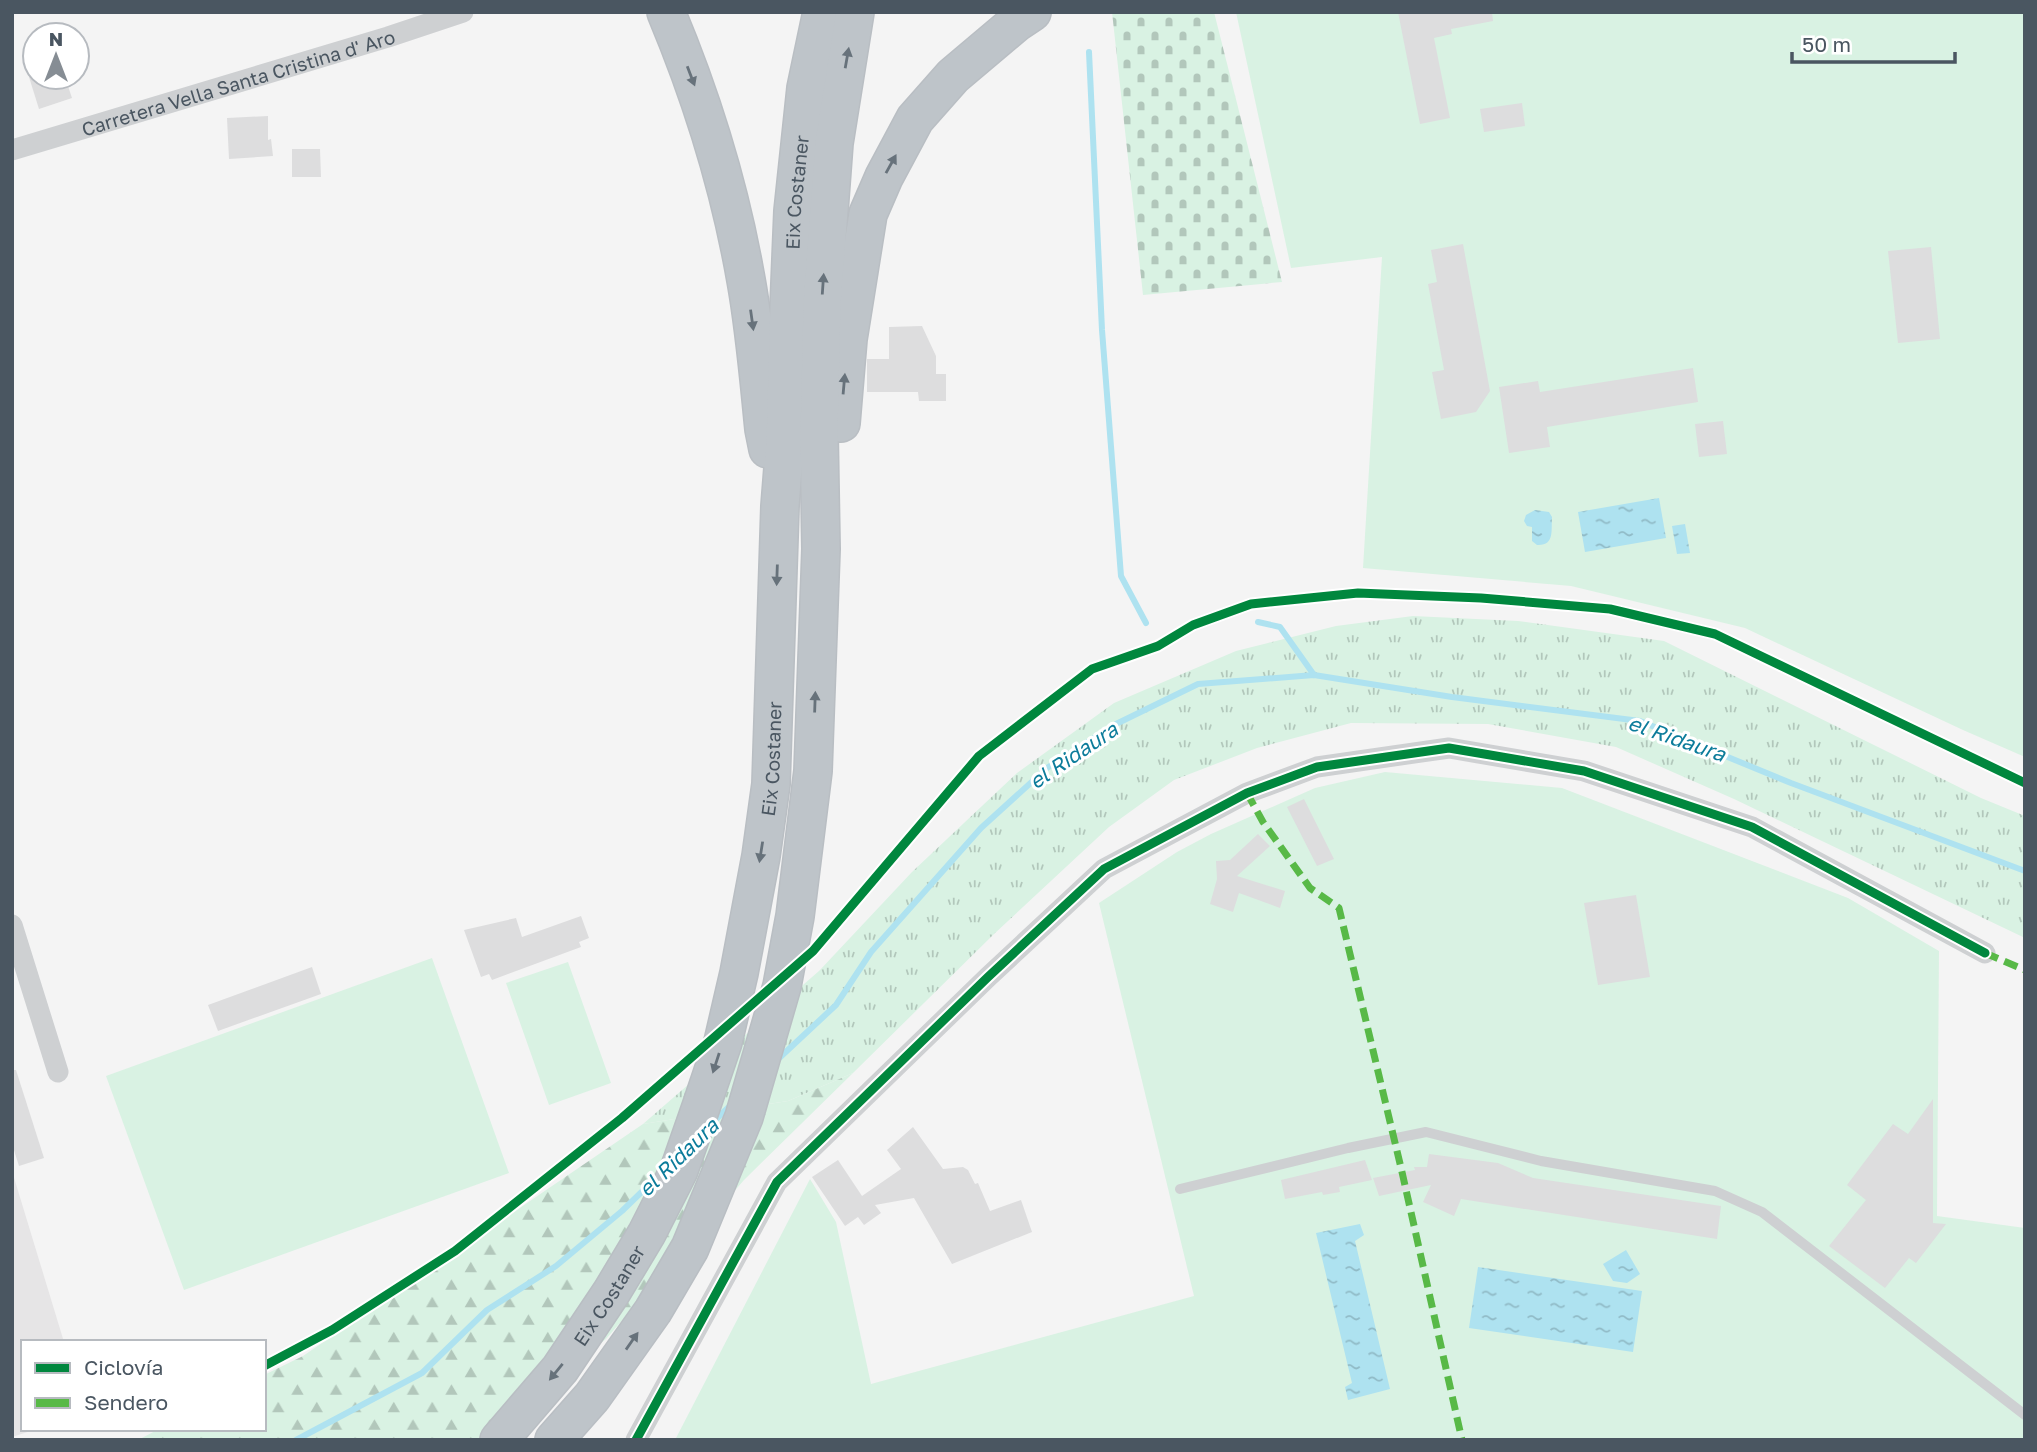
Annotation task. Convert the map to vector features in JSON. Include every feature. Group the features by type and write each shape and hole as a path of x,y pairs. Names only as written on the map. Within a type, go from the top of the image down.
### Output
{"highway":[{"path":"666,12 713,140 738,239 746,281 764,429 779,506"},
{"name":"Eix Costaner","path":"499,1440 560,1369 647,1233 679,1170 723,1042 739,973 761,856 771,784 779,506 785,443 794,198 806,88 822,12"},
{"name":"Eix Costaner","path":"554,1440 592,1397 653,1311 690,1248 744,1117 782,986 792,935 813,771 821,549 819,421 822,305 834,143 856,12"},
{"path":"821,549 839,443 848,339 868,214 884,177 915,120 953,76 1032,12"}],"street":[{"name":"Carretera Vella Santa Cristina d' Aro","path":"12,150 463,12"},
{"path":"636,1440 777,1182 988,977 1104,869 1247,793 1317,767 1449,748 1584,771 1752,827 1985,953"},
{"path":"12,925 58,1072"}],"lane":[{"path":"1180,1189 1426,1132 1541,1161 1715,1191 1762,1212 2025,1415"}],"shaded area":[{"path":"12,1171 63,1340 21,1340 21,1431 31,1431 12,1437"}],"green space":[{"path":"1112,12 1214,12 1282,282 1143,295"},
{"path":"1236,12 2025,12 2025,757 1745,628 1571,586 1363,568 1382,257 1291,268"},
{"path":"1413,616 1518,621 1664,641 1981,798 2025,816 2025,938 1734,799 1616,747 1488,724 1351,723 1257,748 1174,780 1109,827 994,934 853,1073 788,1101 643,1124 819,971 912,872 1017,773 1114,703 1236,651 1336,626"},
{"path":"1385,772 1562,788 1848,898 1939,951 1937,1216 2025,1228 2025,1440 675,1440 810,1179 836,1222 871,1384 1194,1296 1099,903 1177,852 1211,834 1315,788"},
{"path":"432,958 509,1173 184,1290 106,1076"},
{"path":"568,962 611,1083 549,1105 506,983"},
{"path":"853,1073 744,1180 606,1339 478,1440 138,1440 155,1431 266,1431 266,1374 303,1356 643,1124 788,1101"}],"water":[{"path":"1659,498 1666,538 1585,552 1578,512"},
{"path":"1535,510 1549,512 1552,517 1551,536 1543,545 1532,541 1532,527 1527,526 1524,521 1526,515"},
{"path":"1685,524 1690,553 1677,554 1672,526"},
{"path":"1360,1224 1364,1235 1355,1241 1390,1389 1348,1400 1345,1387 1352,1383 1316,1233"},
{"path":"1626,1250 1640,1274 1627,1283 1613,1281 1603,1264"},
{"path":"1478,1267 1642,1291 1633,1352 1469,1328"}],"building":[{"path":"1398,12 1492,12 1493,21 1451,29 1452,34 1434,38 1450,118 1420,124"},
{"path":"33,91 70,91 72,98 39,109"},
{"path":"1522,103 1525,126 1484,132 1480,109"},
{"path":"268,116 268,140 271,139 273,156 229,159 227,118"},
{"path":"292,149 320,149 321,177 292,177"},
{"path":"1463,244 1490,391 1476,412 1441,419 1432,372 1444,370 1428,284 1437,282 1431,250"},
{"path":"1931,247 1940,339 1898,343 1888,251"},
{"path":"922,326 936,356 936,374 946,374 946,401 919,401 918,392 867,392 867,359 889,359 889,327"},
{"path":"1693,368 1698,402 1547,427 1550,447 1509,453 1499,387 1538,381 1540,392"},
{"path":"1723,421 1727,454 1699,457 1695,424"},
{"path":"1304,799 1334,859 1317,866 1287,807"},
{"path":"1258,834 1270,846 1237,876 1285,891 1280,908 1239,893 1233,912 1210,904 1217,879 1216,861 1230,860"},
{"path":"1636,895 1650,977 1598,985 1584,903"},
{"path":"581,916 589,938 579,942 581,947 492,980 489,974 481,977 464,930 516,918 522,937"},
{"path":"312,967 321,994 218,1031 208,1005"},
{"path":"12,1070 16,1070 44,1158 19,1166 12,1144"},
{"path":"1933,1099 1933,1223 1946,1224 1916,1263 1909,1258 1885,1288 1829,1246 1866,1200 1847,1185 1893,1124 1908,1134"},
{"path":"913,1127 943,1169 963,1167 968,1170 975,1184 978,1183 990,1211 1021,1200 1032,1232 952,1264 914,1198 875,1205 881,1213 864,1225 858,1217 845,1226 812,1177 838,1160 862,1196 901,1169 887,1150"},
{"path":"1429,1154 1498,1163 1533,1178 1721,1206 1717,1239 1461,1199 1454,1216 1423,1202 1431,1185 1379,1196 1373,1178 1415,1170 1414,1167 1427,1167"},
{"path":"1365,1160 1372,1180 1339,1187 1340,1192 1323,1195 1322,1192 1285,1199 1281,1180"}],"waterway":[{"path":"1089,52 1102,330 1121,576 1146,623"},
{"path":"1258,622 1280,627 1314,675"},
{"name":"el Ridaura","path":"775,1062 836,1005 871,952 981,828 1047,768 1116,724 1198,684 1314,675 1452,697 1640,721 1791,783 2025,871"},
{"name":"el Ridaura","path":"710,1125 732,1104"},
{"name":"el Ridaura","path":"296,1440 422,1373 487,1310 556,1266 622,1211 657,1177"}],"marked path":[{"path":"1247,793 1263,822 1310,888 1339,908 1462,1440"},
{"path":"1985,953 2025,970"}],"cycle path":[{"path":"266,1365 332,1330 455,1251 622,1118 813,951 979,756 1092,669 1158,646 1193,625 1251,604 1358,593 1481,598 1610,609 1715,634 2025,783"},
{"path":"636,1440 777,1182 988,977 1104,869 1247,793 1317,767 1449,748 1584,771 1752,827 1985,953"}]}
